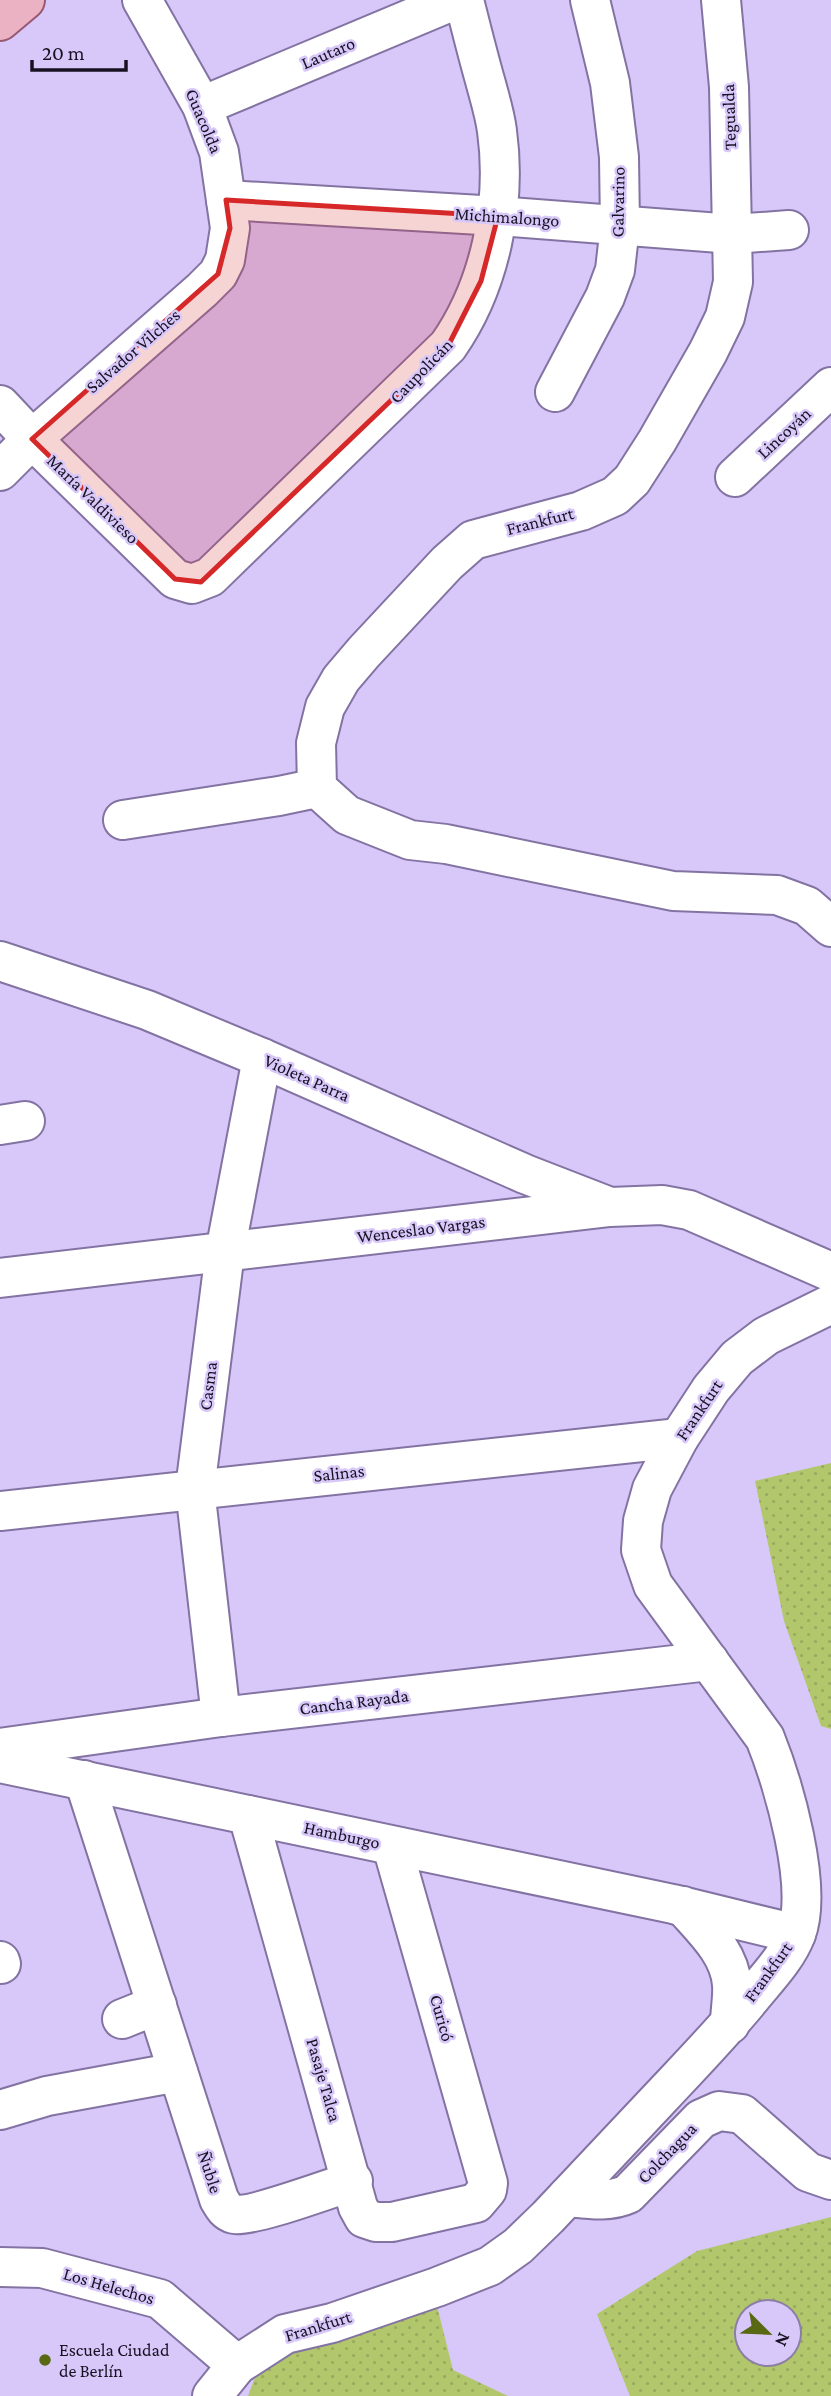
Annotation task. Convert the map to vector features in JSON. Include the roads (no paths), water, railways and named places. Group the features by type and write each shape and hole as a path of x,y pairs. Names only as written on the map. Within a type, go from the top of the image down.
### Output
{"main road":[{"path":"0,21 25,0"}],"street":[{"name":"Guacolda","path":"142,0 202,106 219,152 227,206"},
{"name":"Lautaro","path":"202,106 455,0"},
{"name":"Caupolicán","path":"192,584 210,577 448,346 463,325 481,281 498,216 501,166 497,128 464,0"},
{"name":"Galvarino","path":"555,392 605,298 615,270 620,226 619,157 610,83 590,0"},
{"name":"Tegualda","path":"721,0 729,87 733,234"},
{"name":"Michimalongo","path":"227,206 498,216 733,234 789,230"},
{"name":"Salvador Vilches","path":"0,471 32,439 218,274 225,260 230,228 227,206"},
{"name":"Frankfurt","path":"317,788 316,743 325,707 341,679 447,564 473,540 599,505 615,496 632,480 657,441 725,317 733,282 733,234"},
{"name":"Lincoyán","path":"735,478 831,387"},
{"name":"María Valdivieso","path":"0,405 175,579 192,584"},
{"path":"123,820 317,788 347,815 410,840 446,844 673,891 777,895 807,905 831,927"},
{"name":"Violeta Parra","path":"0,961 148,1010 525,1174 610,1207"},
{"name":"Casma","path":"221,1717 195,1489 225,1252 262,1058"},
{"name":"Wenceslao Vargas","path":"0,1278 610,1207 662,1205 689,1210 831,1272"},
{"name":"Frankfurt","path":"212,2396 237,2365 285,2334 358,2314 437,2287 490,2266 518,2246 730,2024 778,1963 796,1934 801,1908 798,1864 786,1799 765,1738 653,1585 641,1550 643,1521 652,1489 679,1438 711,1389 737,1358 766,1336 831,1304"},
{"name":"Salinas","path":"0,1511 679,1438"},
{"name":"Cancha Rayada","path":"0,1748 221,1717 709,1661"},
{"name":"Hamburgo","path":"0,1763 683,1906 796,1934"},
{"name":"Ñuble","path":"84,1780 219,2199 230,2213 248,2214 353,2181"},
{"name":"Pasaje Talca","path":"248,1815 353,2181 358,2207 364,2218 376,2222 391,2222 476,2203 487,2190"},
{"name":"Curicó","path":"393,1846 487,2175 487,2190"},
{"path":"683,1906 714,1941 727,1962 732,1984 730,2024"},
{"path":"122,2019 157,2005"},
{"path":"0,2110 47,2096 178,2072"},
{"name":"Colchagua","path":"567,2197 604,2200 628,2194 701,2119 719,2111 742,2115 808,2172 831,2180"},
{"name":"Los Helechos","path":"0,2267 42,2268 160,2300 237,2365"}],"place":[{"name":"Escuela Ciudad de Berlín","path":"45,2360"}]}
